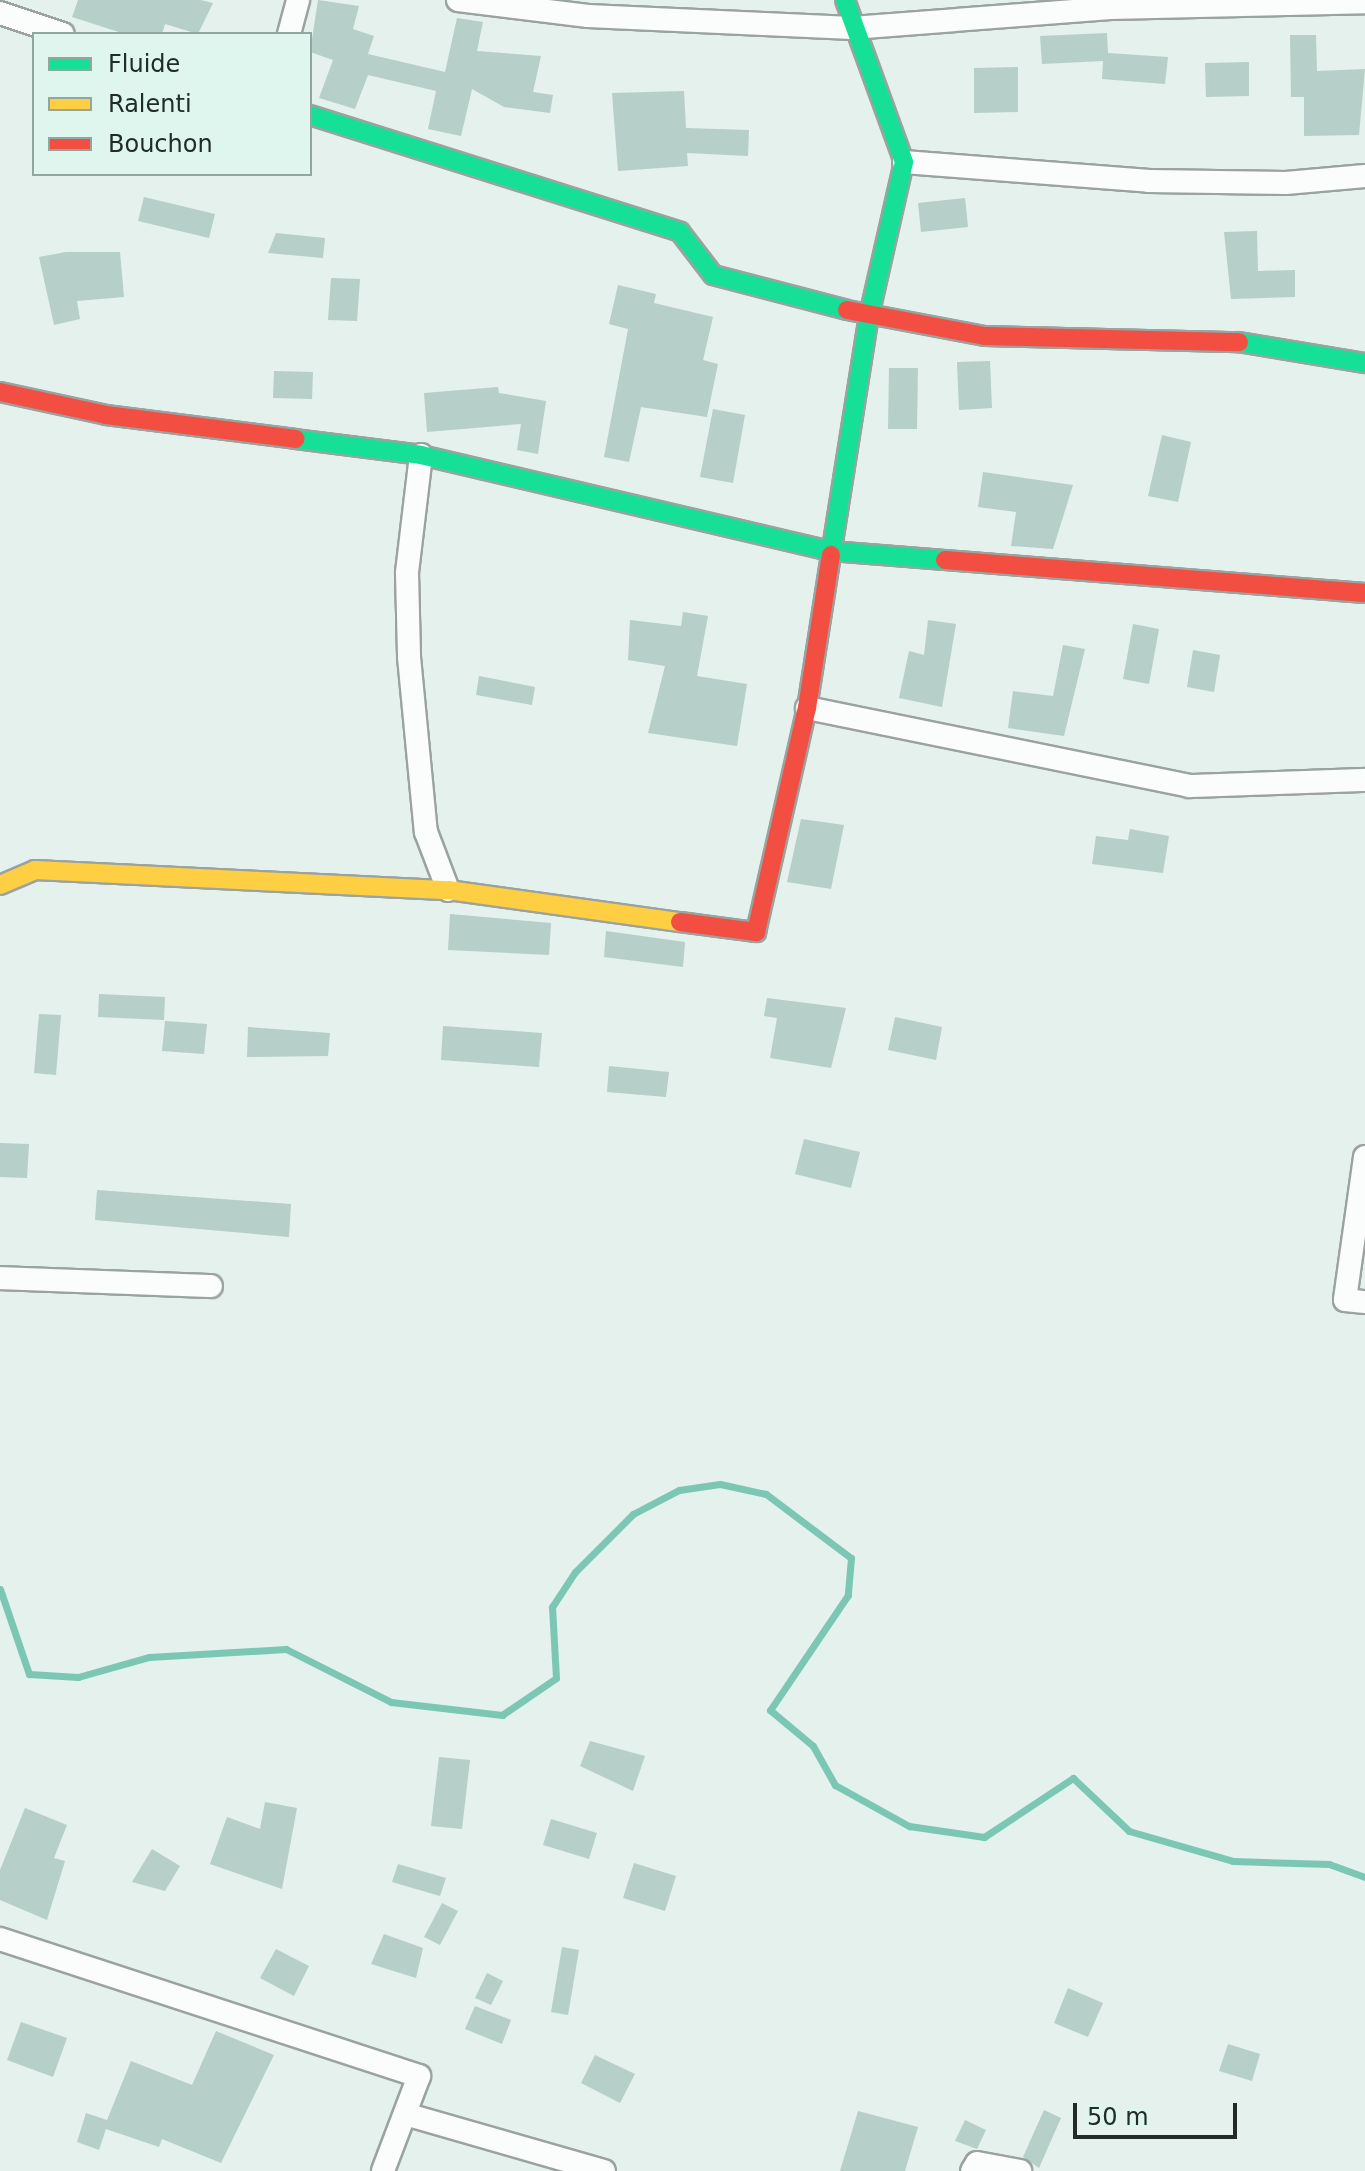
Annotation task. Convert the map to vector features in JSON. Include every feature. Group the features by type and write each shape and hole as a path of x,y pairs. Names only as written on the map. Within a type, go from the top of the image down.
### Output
{"street":[{"path":"290,32 298,0"},
{"path":"458,0 588,16 852,28 1110,8 1359,1"},
{"path":"0,885 35,870 448,890 756,932 807,708 869,316 904,162 885,93 852,28 845,0"},
{"path":"0,13 57,32"},
{"path":"312,116 680,232 713,275 869,316 985,336 1250,342 1365,363"},
{"path":"904,162 1149,181 1286,183 1365,176"},
{"path":"0,392 106,415 421,455 831,551 1365,593"},
{"path":"421,455 407,573 409,657 426,832 448,890"},
{"path":"807,708 1189,786 1365,780"},
{"path":"1365,1157 1345,1300 1365,1302"},
{"path":"0,1278 211,1286"},
{"path":"0,1939 419,2076 383,2171"},
{"path":"405,2114 604,2171"},
{"path":"972,2171 977,2163 1020,2171"}],"building":[{"path":"78,0 201,0 213,3 199,32 165,24 163,32 119,32 72,17"},
{"path":"318,0 359,6 353,29 374,36 368,54 445,72 457,18 483,22 477,51 541,56 533,92 553,95 550,113 504,107 472,89 461,136 428,129 436,91 368,75 355,109 319,98 333,60 312,53"},
{"path":"1107,33 1108,53 1168,57 1165,84 1102,79 1103,61 1042,64 1040,36"},
{"path":"1290,35 1316,35 1317,71 1365,69 1359,135 1304,136 1304,97 1291,97"},
{"path":"1249,62 1249,96 1206,97 1205,63"},
{"path":"1018,67 1018,112 974,113 974,68"},
{"path":"684,91 686,128 749,130 748,156 687,153 688,166 618,171 612,93"},
{"path":"144,197 215,214 209,238 138,221"},
{"path":"965,198 968,227 921,232 918,203"},
{"path":"1257,231 1258,271 1295,270 1295,297 1231,299 1224,232"},
{"path":"276,233 325,238 323,258 268,253"},
{"path":"66,252 120,252 124,297 77,301 80,319 54,325 39,257"},
{"path":"331,278 360,279 357,321 328,320"},
{"path":"618,285 656,294 654,303 713,317 703,360 718,364 707,417 641,407 629,462 604,457 628,329 609,324"},
{"path":"990,361 992,408 959,410 957,362"},
{"path":"889,368 918,368 917,429 888,429"},
{"path":"274,371 313,372 312,399 273,398"},
{"path":"498,387 499,393 546,401 538,454 517,450 521,424 427,432 424,393"},
{"path":"713,409 745,415 733,483 700,477"},
{"path":"1162,435 1191,442 1178,502 1148,496"},
{"path":"983,472 1073,485 1053,549 1011,546 1016,512 978,507"},
{"path":"683,612 708,616 697,676 747,684 737,746 648,733 665,666 628,660 630,620 681,626"},
{"path":"928,620 956,624 942,707 899,698 909,651 924,655"},
{"path":"1133,624 1159,629 1149,684 1123,679"},
{"path":"1063,645 1085,649 1064,736 1008,728 1013,691 1053,696"},
{"path":"1193,650 1220,655 1214,692 1187,687"},
{"path":"479,676 535,687 532,705 476,695"},
{"path":"801,819 844,825 831,889 787,882"},
{"path":"1130,829 1169,836 1163,873 1092,864 1096,836 1128,840"},
{"path":"450,914 551,923 549,955 448,950"},
{"path":"606,931 685,942 683,967 604,957"},
{"path":"99,994 165,997 164,1020 98,1017"},
{"path":"767,998 846,1008 831,1068 770,1058 777,1018 764,1016"},
{"path":"39,1014 61,1015 56,1075 34,1073"},
{"path":"895,1017 942,1027 936,1060 888,1050"},
{"path":"165,1021 207,1024 204,1054 162,1051"},
{"path":"443,1026 542,1033 539,1067 441,1060"},
{"path":"248,1027 330,1033 328,1056 247,1057"},
{"path":"609,1066 669,1072 666,1097 607,1092"},
{"path":"804,1139 860,1152 851,1188 795,1174"},
{"path":"0,1143 29,1144 27,1178 0,1177"},
{"path":"97,1190 291,1204 289,1237 95,1220"},
{"path":"590,1741 645,1756 633,1791 580,1766"},
{"path":"439,1757 470,1760 462,1829 431,1826"},
{"path":"265,1802 297,1808 282,1889 210,1864 227,1817 260,1829"},
{"path":"25,1808 67,1825 54,1858 65,1861 47,1920 0,1900 0,1870"},
{"path":"551,1819 597,1833 589,1859 543,1845"},
{"path":"152,1849 180,1866 165,1891 132,1882"},
{"path":"634,1863 676,1876 665,1911 623,1898"},
{"path":"398,1864 446,1878 440,1896 392,1882"},
{"path":"442,1903 458,1911 440,1945 424,1937"},
{"path":"384,1934 423,1948 416,1978 371,1964"},
{"path":"562,1947 579,1950 568,2015 551,2012"},
{"path":"276,1949 309,1966 294,1996 260,1978"},
{"path":"487,1973 503,1981 491,2005 475,1998"},
{"path":"1068,1988 1103,2003 1088,2037 1054,2023"},
{"path":"475,2006 511,2020 502,2044 465,2029"},
{"path":"21,2022 67,2038 53,2077 7,2060"},
{"path":"216,2031 274,2055 221,2163 162,2139 159,2147 106,2129 99,2150 77,2142 86,2113 107,2120 131,2061 192,2085"},
{"path":"1228,2044 1260,2054 1252,2081 1219,2071"},
{"path":"595,2055 635,2074 620,2103 581,2083"},
{"path":"1044,2110 1061,2118 1039,2168 1023,2157"},
{"path":"858,2111 918,2127 905,2171 840,2171"},
{"path":"965,2120 986,2130 977,2149 955,2141"}],"waterway":[{"path":"0,1589 29,1674 78,1677 149,1657 286,1649 391,1702 502,1715 556,1678 552,1607 575,1572 633,1514 679,1490 720,1484 766,1494 851,1558 848,1595 770,1710 813,1746 835,1785 909,1826 984,1837 1073,1778 1129,1831 1233,1861 1329,1864 1365,1877"}],"traffic: fast":[{"path":"831,555 869,316 904,162 845,0"},
{"path":"312,116 680,232 713,275 847,310"},
{"path":"1239,342 1365,363"},
{"path":"295,439 421,455 831,551 945,560"}],"traffic: slow":[{"path":"0,885 35,870 448,890 680,922"}],"traffic: jam":[{"path":"847,310 985,336 1239,342"},
{"path":"0,392 106,415 295,439"},
{"path":"680,922 756,932 807,708 831,555"},
{"path":"945,560 1365,593"}]}
